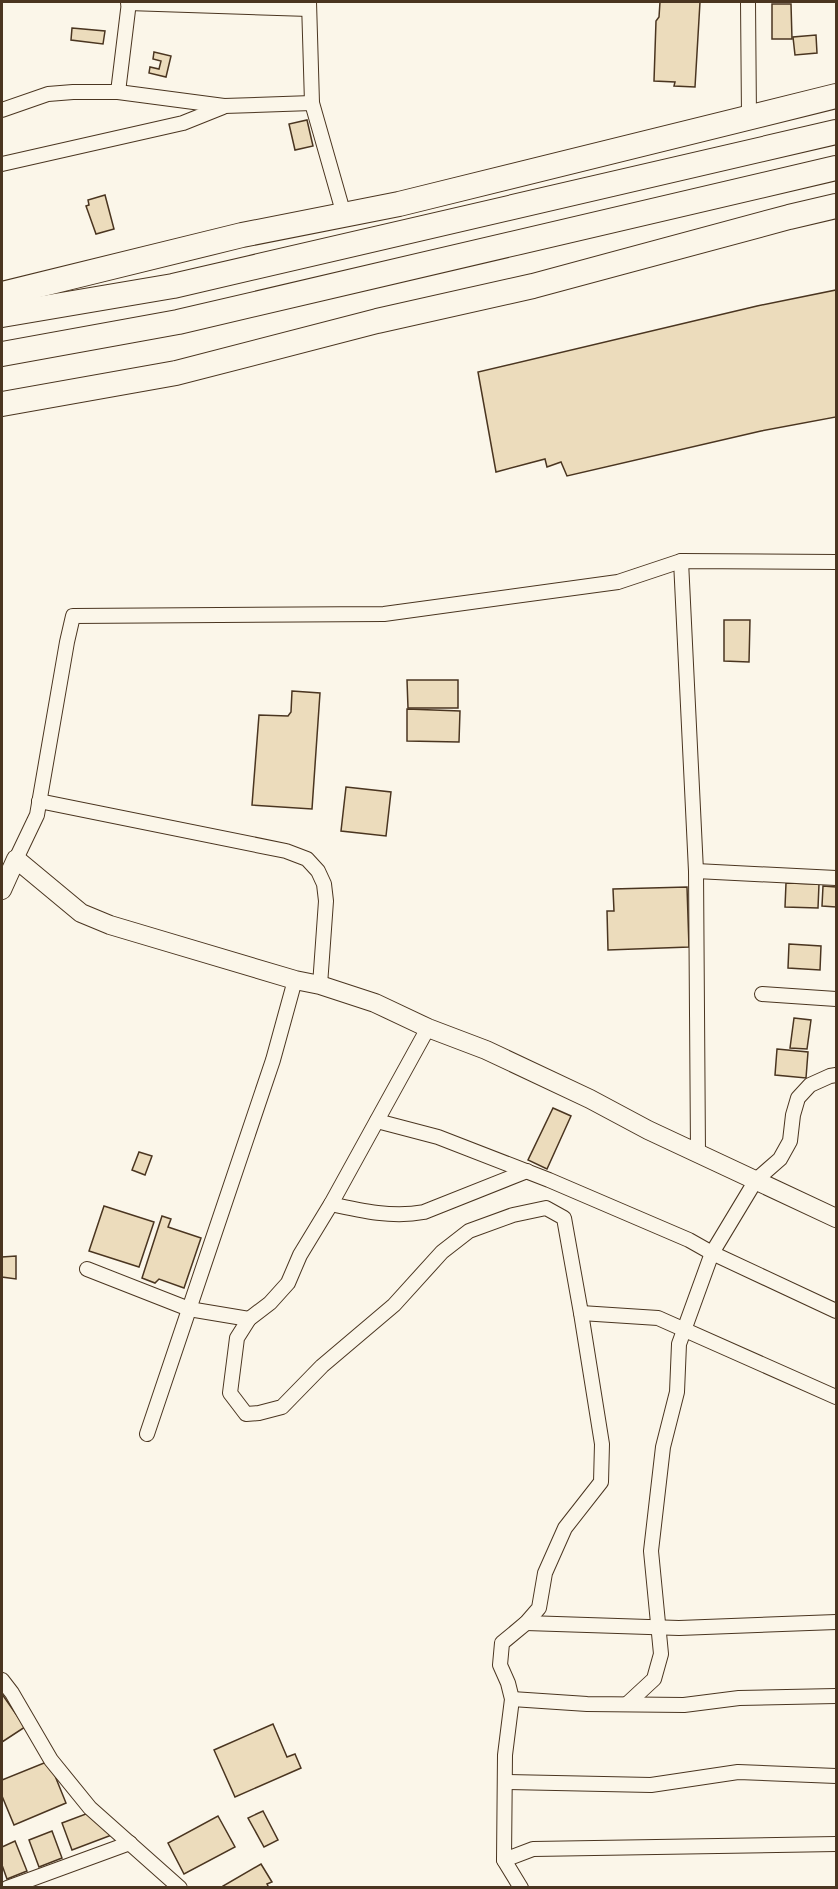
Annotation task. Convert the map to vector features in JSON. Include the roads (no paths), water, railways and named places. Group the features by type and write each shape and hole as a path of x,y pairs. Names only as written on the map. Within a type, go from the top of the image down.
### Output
{"highway":[{"path":"2,294 242,236 399,204 526,174 837,96"},
{"path":"2,315 173,286 837,132"},
{"path":"2,354 178,322 837,168"},
{"path":"2,404 176,373 377,321 533,286 837,206"}],"street":[{"path":"118,92 129,2 309,5 312,103 344,215"},
{"path":"748,2 749,117"},
{"path":"2,110 48,94 73,92 118,92 224,106 312,103"},
{"path":"2,164 183,123 224,106"},
{"path":"681,561 696,871 698,1152"},
{"path":"2,890 37,815 73,615 384,614 618,582 681,561 837,562"},
{"path":"39,801 286,851 307,859 318,871 324,884 326,901 320,985"},
{"path":"16,859 81,913 110,926 295,980 320,985 375,1003 428,1028 486,1050 648,1130 837,1218"},
{"path":"696,871 837,878"},
{"path":"147,1434 273,1060 295,980"},
{"path":"762,994 837,999"},
{"path":"428,1028 331,1204 300,1255 288,1283 270,1303 249,1318 237,1338 230,1393 246,1414 282,1407 322,1366 394,1305 442,1252 469,1231 513,1215 546,1208 564,1218 582,1312 602,1444 601,1482 565,1528 545,1573 538,1608 526,1623 502,1643 500,1665 512,1699 505,1755 504,1860 521,1887"},
{"path":"627,1704 654,1679 661,1654 651,1551 663,1447 677,1392 679,1344 684,1328 711,1253 756,1180 780,1160 790,1141 793,1115 798,1098 810,1085 837,1075"},
{"path":"377,1121 438,1137 527,1172 689,1240 711,1253 837,1311"},
{"path":"331,1204 383,1214 408,1215 424,1212 527,1172"},
{"path":"87,1269 189,1309 249,1318"},
{"path":"582,1312 658,1318 837,1397"},
{"path":"526,1623 721,1628 837,1622"},
{"path":"2,1680 51,1760 90,1808 180,1887"},
{"path":"512,1699 587,1704 684,1705 739,1698 837,1696"},
{"path":"505,1782 651,1785 738,1772 837,1776"},
{"path":"7,1887 130,1843"},
{"path":"504,1860 533,1849 837,1844"}]}
